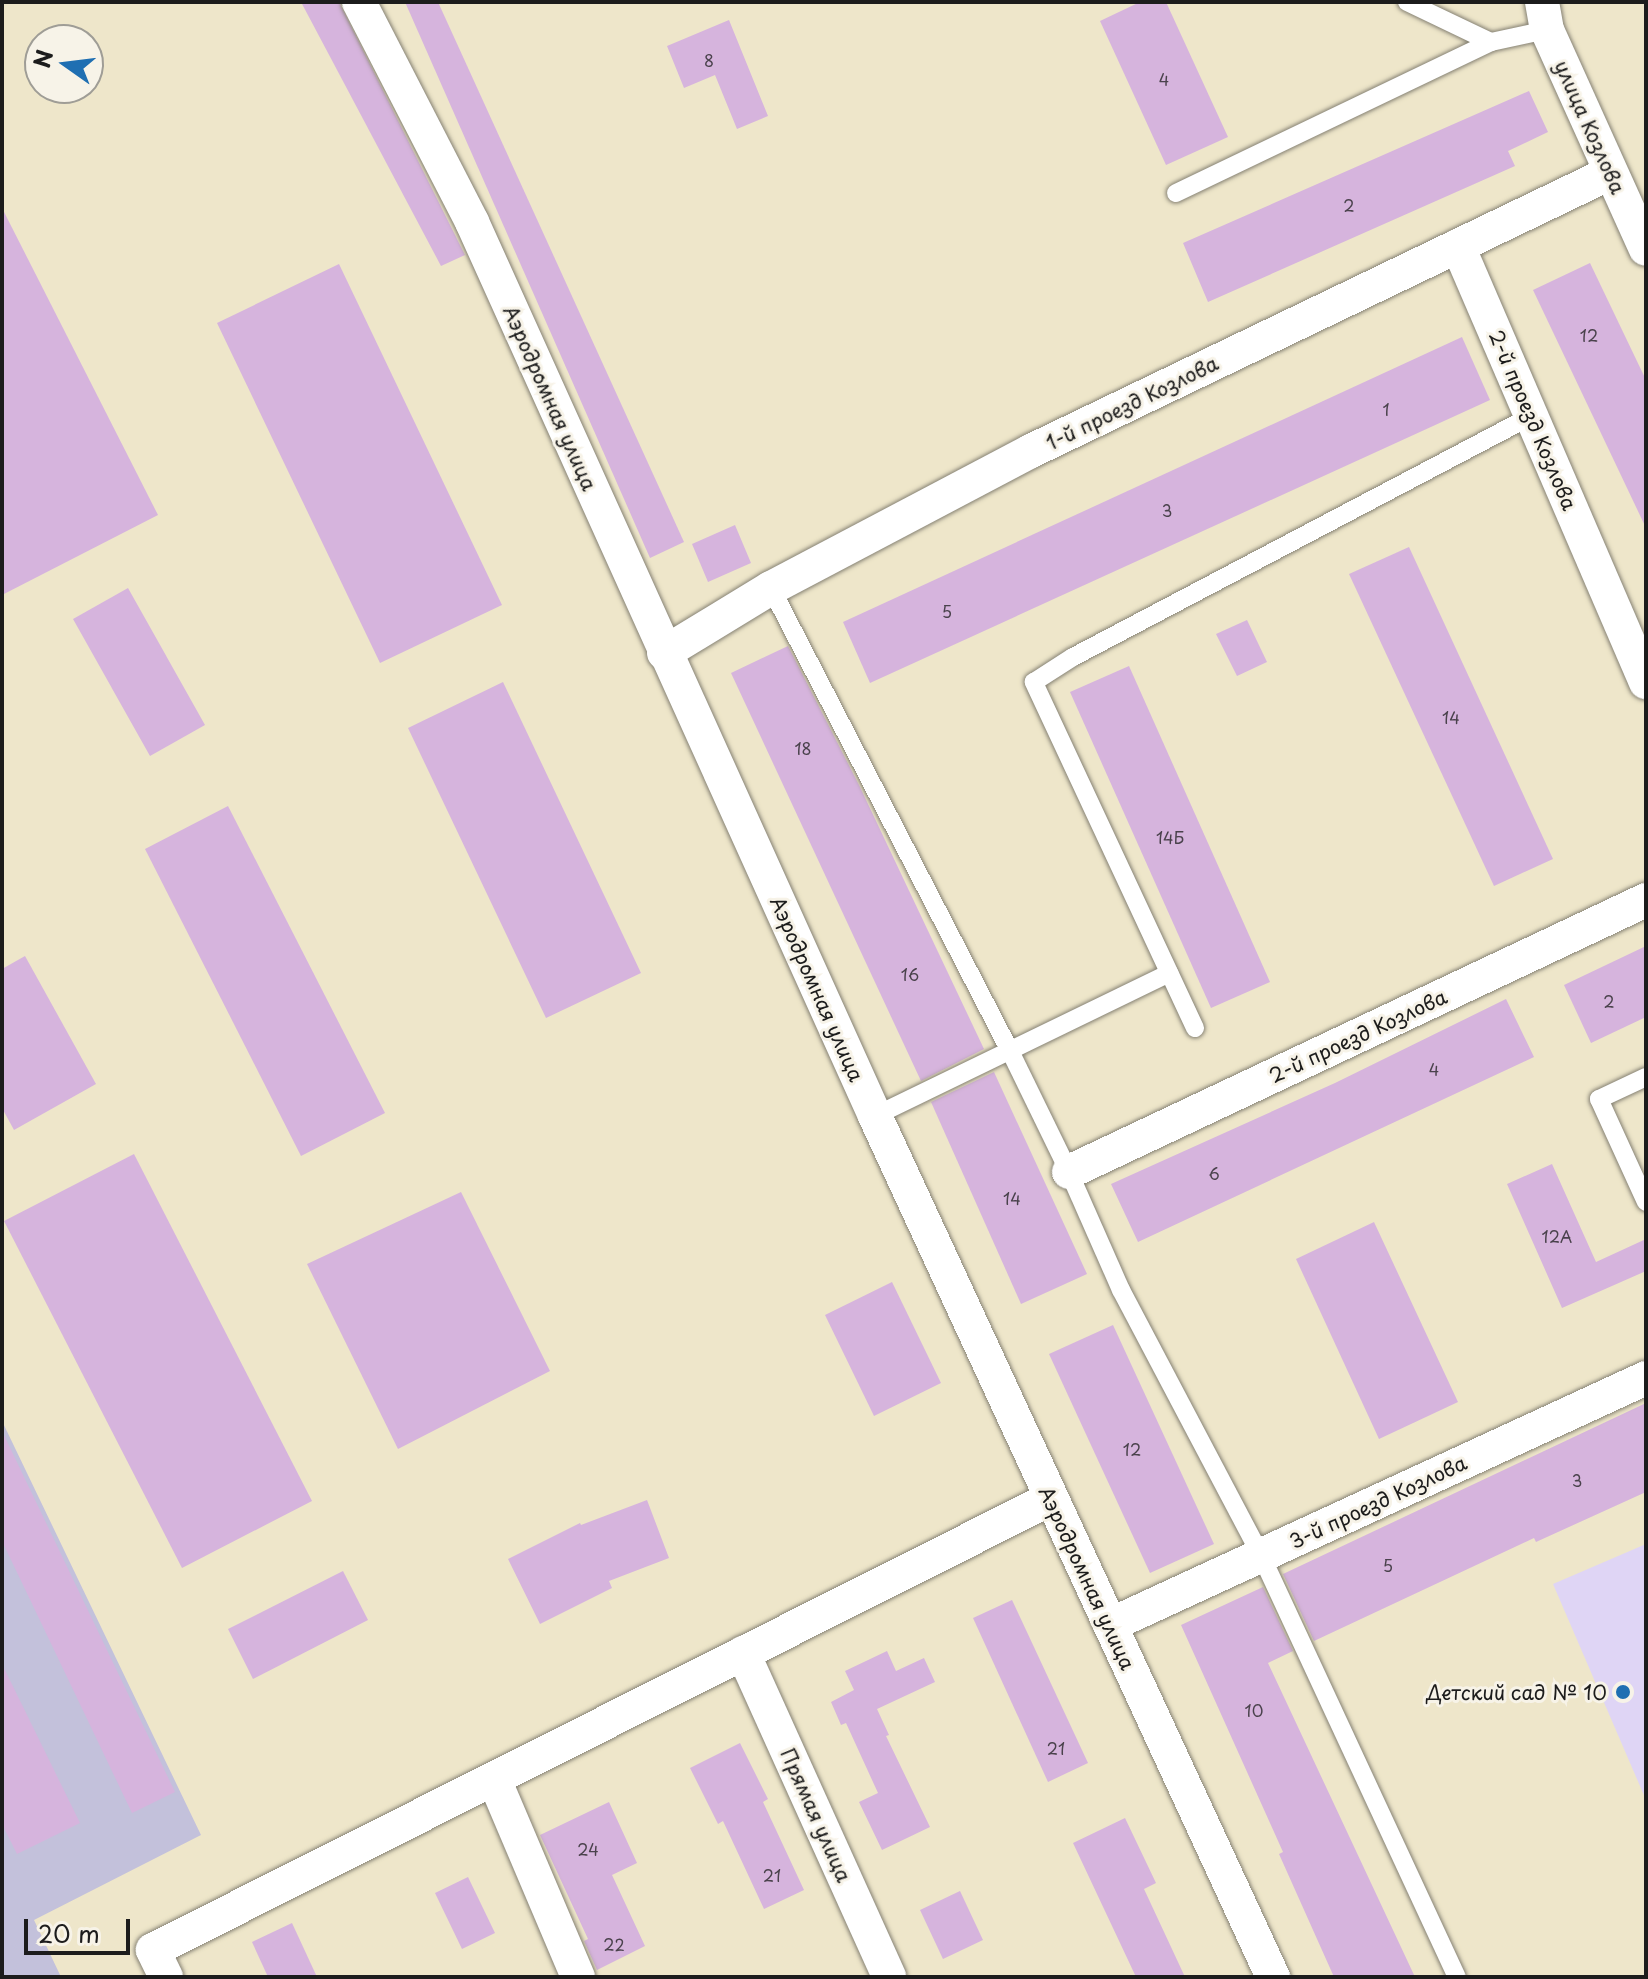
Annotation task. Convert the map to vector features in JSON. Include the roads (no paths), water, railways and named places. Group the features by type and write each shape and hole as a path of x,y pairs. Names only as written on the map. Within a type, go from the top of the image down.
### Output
{"street":[{"name":"Аэродромная улица","path":"359,2 472,222 875,1116 1273,1977"},
{"name":"улица Козлова","path":"1544,16 1610,173 1646,249"},
{"name":"1-й проезд Козлова","path":"664,653 771,588 1031,451 1610,173"},
{"name":"2-й проезд Козлова","path":"1458,246 1646,682"},
{"name":"2-й проезд Козлова","path":"1069,1172 1646,900"},
{"name":"3-й проезд Козлова","path":"1110,1625 1646,1378"},
{"path":"160,1963 494,1779 1050,1499"},
{"name":"Прямая улица","path":"743,1653 889,1977"},
{"path":"494,1779 578,1977"}],"lane":[{"path":"1407,2 1491,42"},
{"path":"1176,193 1544,16"},
{"path":"1195,1028 1034,682 1073,657 1531,416"},
{"path":"771,588 1011,1053 1069,1172 1121,1290 1261,1555 1457,1977"},
{"path":"875,1116 1011,1053 1169,973"},
{"path":"1646,1077 1599,1099 1646,1202"}],"place":[{"name":"Детский сад № 10","path":"1623,1692"}]}
